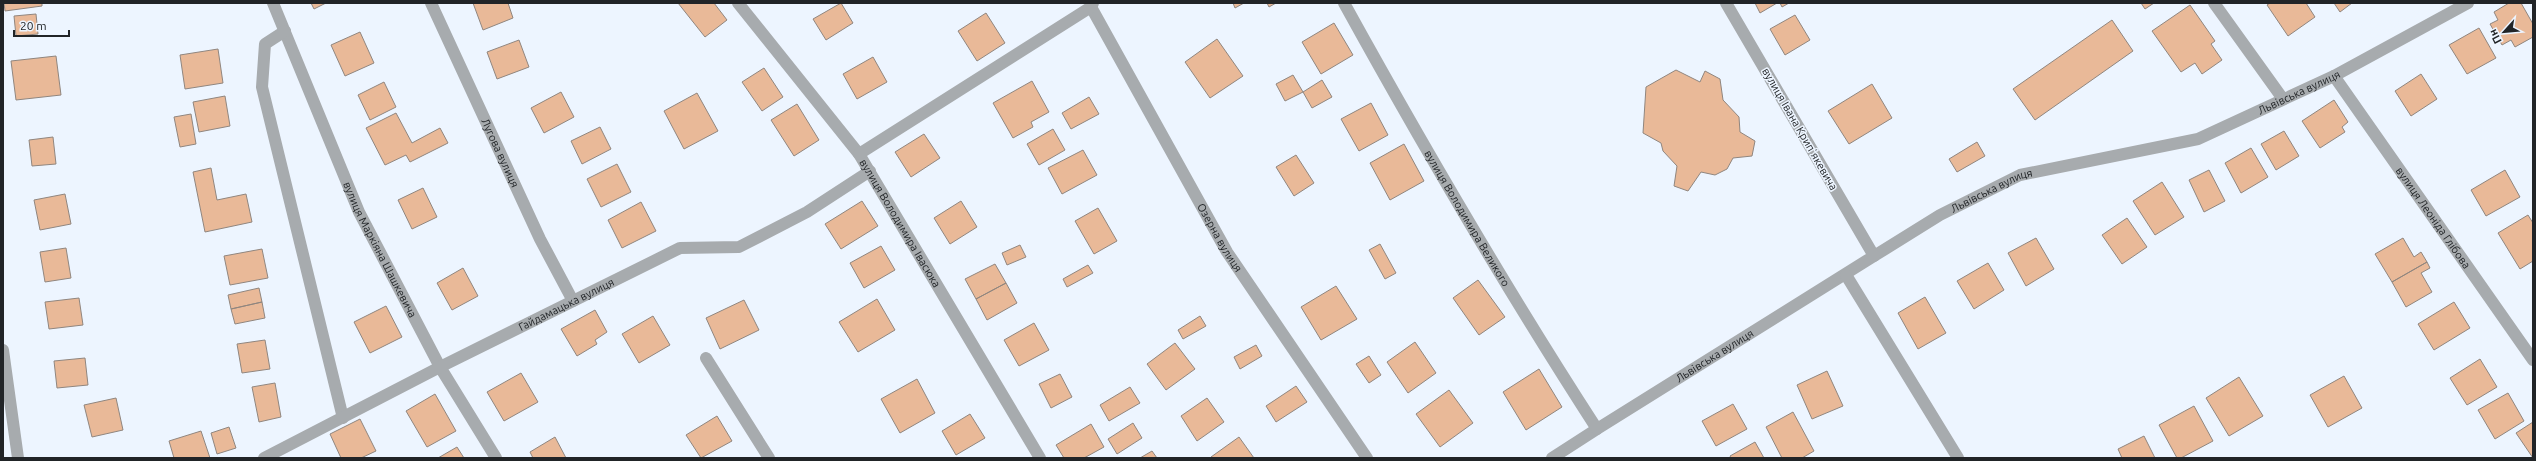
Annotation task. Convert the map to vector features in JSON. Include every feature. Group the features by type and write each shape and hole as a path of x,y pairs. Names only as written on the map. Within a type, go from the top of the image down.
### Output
{"street":[{"name":"вулиця Маркіяна Шашкевича","path":"273,3 359,212 440,367 496,458"},
{"name":"Лугова вулиця","path":"431,3 540,239 573,301"},
{"name":"вулиця Володимира Івасюка","path":"738,3 859,154 1040,458"},
{"name":"вулиця Володимира Великого","path":"1344,3 1404,112 1524,316 1597,429"},
{"name":"вулиця Івана Крипʼякевича","path":"1726,3 1874,256"},
{"path":"2214,3 2283,99"},
{"name":"Львівська вулиця","path":"1552,458 1940,215 2020,176 2198,138 2334,76 2468,3"},
{"path":"859,154 1092,5"},
{"name":"Озерна вулиця","path":"1092,5 1227,252 1367,458"},
{"path":"285,31 265,44 262,87 343,418"},
{"name":"вулиця Леоніда Глібова","path":"2334,76 2533,360"},
{"name":"Гайдамацька вулиця","path":"264,458 440,367 680,248 739,248 807,212 870,171"},
{"path":"1846,275 1958,458"},
{"path":"3,350 18,458"},
{"path":"706,358 769,458"}],"building":[{"path":"4,3 42,3 42,6 5,11"},
{"path":"311,3 326,3 314,9"},
{"path":"473,3 508,3 513,18 483,30"},
{"path":"678,3 714,3 727,20 705,37"},
{"path":"841,3 853,23 826,40 813,19"},
{"path":"1233,3 1244,3 1235,8"},
{"path":"1267,3 1276,3 1269,7"},
{"path":"1755,3 1777,3 1760,13"},
{"path":"1780,3 1789,3 1782,7"},
{"path":"2141,3 2154,3 2145,9"},
{"path":"2270,3 2306,3 2315,17 2288,36 2267,5"},
{"path":"2334,3 2352,3 2340,12"},
{"path":"2509,3 2521,3 2533,24 2533,37 2515,47 2511,40 2502,45 2490,24 2498,20 2494,12"},
{"path":"2190,5 2215,41 2211,44 2222,60 2202,74 2195,63 2181,72 2152,31"},
{"path":"986,13 1005,43 977,61 958,31"},
{"path":"36,14 38,34 16,36 14,16"},
{"path":"1795,15 1810,40 1785,55 1770,29"},
{"path":"2112,20 2133,51 2035,120 2013,89"},
{"path":"1334,23 1353,55 1321,74 1302,42"},
{"path":"2479,28 2496,58 2467,74 2449,45"},
{"path":"360,32 374,63 345,76 331,45"},
{"path":"1217,39 1243,76 1210,98 1185,62"},
{"path":"519,40 529,67 497,79 487,52"},
{"path":"218,49 223,83 185,89 180,55"},
{"path":"56,56 61,95 16,100 11,61"},
{"path":"873,57 887,82 857,99 843,74"},
{"path":"764,68 783,97 762,111 742,82"},
{"path":"1676,70 1700,82 1705,71 1720,79 1723,100 1739,117 1740,132 1755,141 1752,156 1733,158 1727,169 1715,175 1701,172 1688,191 1674,186 1677,166 1663,151 1661,143 1643,133 1646,87"},
{"path":"2421,74 2437,99 2411,116 2395,91"},
{"path":"1293,75 1303,92 1285,101 1276,84"},
{"path":"1322,80 1332,97 1312,108 1303,92"},
{"path":"1032,81 1049,112 1031,122 1033,127 1013,138 993,103"},
{"path":"384,82 396,107 370,120 358,95"},
{"path":"1872,84 1892,118 1849,144 1828,111"},
{"path":"561,92 574,117 544,133 531,108"},
{"path":"697,93 718,131 684,149 664,111"},
{"path":"225,96 230,126 199,132 193,102"},
{"path":"1089,97 1099,114 1071,129 1062,113"},
{"path":"2334,100 2348,122 2342,127 2345,132 2320,148 2302,121"},
{"path":"1371,103 1388,135 1359,151 1341,119"},
{"path":"797,104 819,140 794,156 771,120"},
{"path":"396,113 412,143 440,128 448,143 410,162 406,155 385,165 366,128"},
{"path":"191,114 196,144 180,147 174,117"},
{"path":"600,127 611,149 582,164 571,141"},
{"path":"1053,129 1065,150 1039,165 1027,144"},
{"path":"2284,131 2299,156 2276,170 2261,144"},
{"path":"924,134 940,158 911,177 895,152"},
{"path":"53,137 56,164 32,166 29,140"},
{"path":"1977,142 1985,156 1957,172 1949,159"},
{"path":"1404,144 1424,181 1390,200 1370,163"},
{"path":"2251,148 2268,177 2241,193 2225,163"},
{"path":"1083,150 1097,175 1062,194 1048,168"},
{"path":"1296,155 1314,183 1294,196 1276,167"},
{"path":"617,164 631,192 601,207 587,179"},
{"path":"211,168 217,200 246,194 252,222 205,232 193,172"},
{"path":"2209,170 2225,201 2204,212 2189,180"},
{"path":"2505,170 2520,197 2486,216 2471,190"},
{"path":"2162,182 2184,217 2155,235 2133,201"},
{"path":"423,188 437,217 412,229 398,200"},
{"path":"65,194 71,224 40,230 34,200"},
{"path":"862,201 878,226 841,249 825,224"},
{"path":"961,201 977,227 950,244 934,218"},
{"path":"641,202 656,231 622,248 608,220"},
{"path":"1098,208 1117,241 1094,254 1075,221"},
{"path":"2528,215 2533,223 2533,261 2520,269 2498,233"},
{"path":"2127,218 2147,247 2122,264 2102,235"},
{"path":"2036,238 2054,269 2026,286 2008,253"},
{"path":"2403,238 2414,257 2421,252 2427,262 2392,282 2375,254"},
{"path":"1380,244 1396,273 1385,279 1369,250"},
{"path":"1020,245 1026,257 1007,265 1002,253"},
{"path":"881,246 895,270 864,288 850,263"},
{"path":"66,248 71,278 45,282 40,252"},
{"path":"262,249 268,278 230,285 224,256"},
{"path":"2427,262 2430,268 2421,273 2432,292 2406,307 2392,282"},
{"path":"1988,263 2004,290 1974,309 1957,281"},
{"path":"995,264 1006,283 976,299 965,279"},
{"path":"1088,265 1093,273 1067,287 1063,279"},
{"path":"463,268 478,296 452,310 437,283"},
{"path":"1478,280 1505,317 1479,335 1453,298"},
{"path":"1006,283 1017,303 987,320 976,299"},
{"path":"1336,286 1357,319 1321,340 1301,307"},
{"path":"259,288 262,302 231,309 228,295"},
{"path":"1925,297 1946,333 1918,349 1898,313"},
{"path":"79,298 83,325 49,329 45,302"},
{"path":"877,299 895,330 858,352 839,322"},
{"path":"744,300 759,330 720,349 706,318"},
{"path":"262,302 265,318 235,324 231,309"},
{"path":"2454,302 2470,328 2434,350 2418,324"},
{"path":"386,306 402,337 370,353 354,322"},
{"path":"595,310 607,332 595,340 597,344 577,356 561,329"},
{"path":"653,316 670,345 639,363 622,334"},
{"path":"1200,316 1206,326 1183,339 1178,330"},
{"path":"1034,323 1049,350 1019,366 1004,340"},
{"path":"265,340 270,369 242,373 237,344"},
{"path":"1415,342 1436,373 1408,393 1387,362"},
{"path":"1175,343 1195,369 1166,390 1147,364"},
{"path":"1256,345 1262,356 1240,369 1234,357"},
{"path":"1369,356 1381,375 1369,383 1356,364"},
{"path":"85,358 88,385 57,388 54,361"},
{"path":"2480,359 2497,387 2467,405 2450,378"},
{"path":"1539,369 1562,407 1526,430 1503,392"},
{"path":"1827,371 1843,406 1812,419 1797,385"},
{"path":"521,373 538,402 504,421 487,392"},
{"path":"1060,374 1072,397 1051,408 1039,384"},
{"path":"2344,376 2362,408 2328,427 2310,395"},
{"path":"2239,377 2263,416 2229,436 2206,398"},
{"path":"917,379 935,413 900,433 881,399"},
{"path":"275,383 281,417 259,422 252,387"},
{"path":"1296,386 1307,402 1276,422 1266,406"},
{"path":"1130,387 1140,403 1109,421 1100,405"},
{"path":"1449,390 1473,423 1440,447 1416,414"},
{"path":"2508,393 2524,421 2495,439 2478,410"},
{"path":"435,394 456,431 427,447 406,411"},
{"path":"116,398 123,430 92,437 84,405"},
{"path":"1207,398 1224,422 1197,441 1181,416"},
{"path":"1733,404 1747,429 1716,446 1702,421"},
{"path":"2194,406 2213,441 2181,458 2177,458 2159,425"},
{"path":"1793,412 1814,451 1802,458 1782,458 1766,427"},
{"path":"970,414 985,438 956,455 942,431"},
{"path":"717,416 732,441 701,458 686,435"},
{"path":"360,419 376,451 361,458 341,458 330,434"},
{"path":"2533,422 2533,458 2516,433"},
{"path":"1133,423 1142,438 1117,454 1108,439"},
{"path":"1091,424 1104,447 1084,458 1064,458 1056,445"},
{"path":"229,427 236,448 217,454 211,433"},
{"path":"201,431 210,458 174,458 169,441"},
{"path":"2144,436 2155,458 2122,458 2118,449"},
{"path":"555,437 566,458 533,458 530,452"},
{"path":"1239,437 1254,458 1211,457"},
{"path":"1755,442 1764,458 1731,458 1730,456"},
{"path":"457,447 464,458 438,458"},
{"path":"1152,451 1157,458 1140,458"}]}
